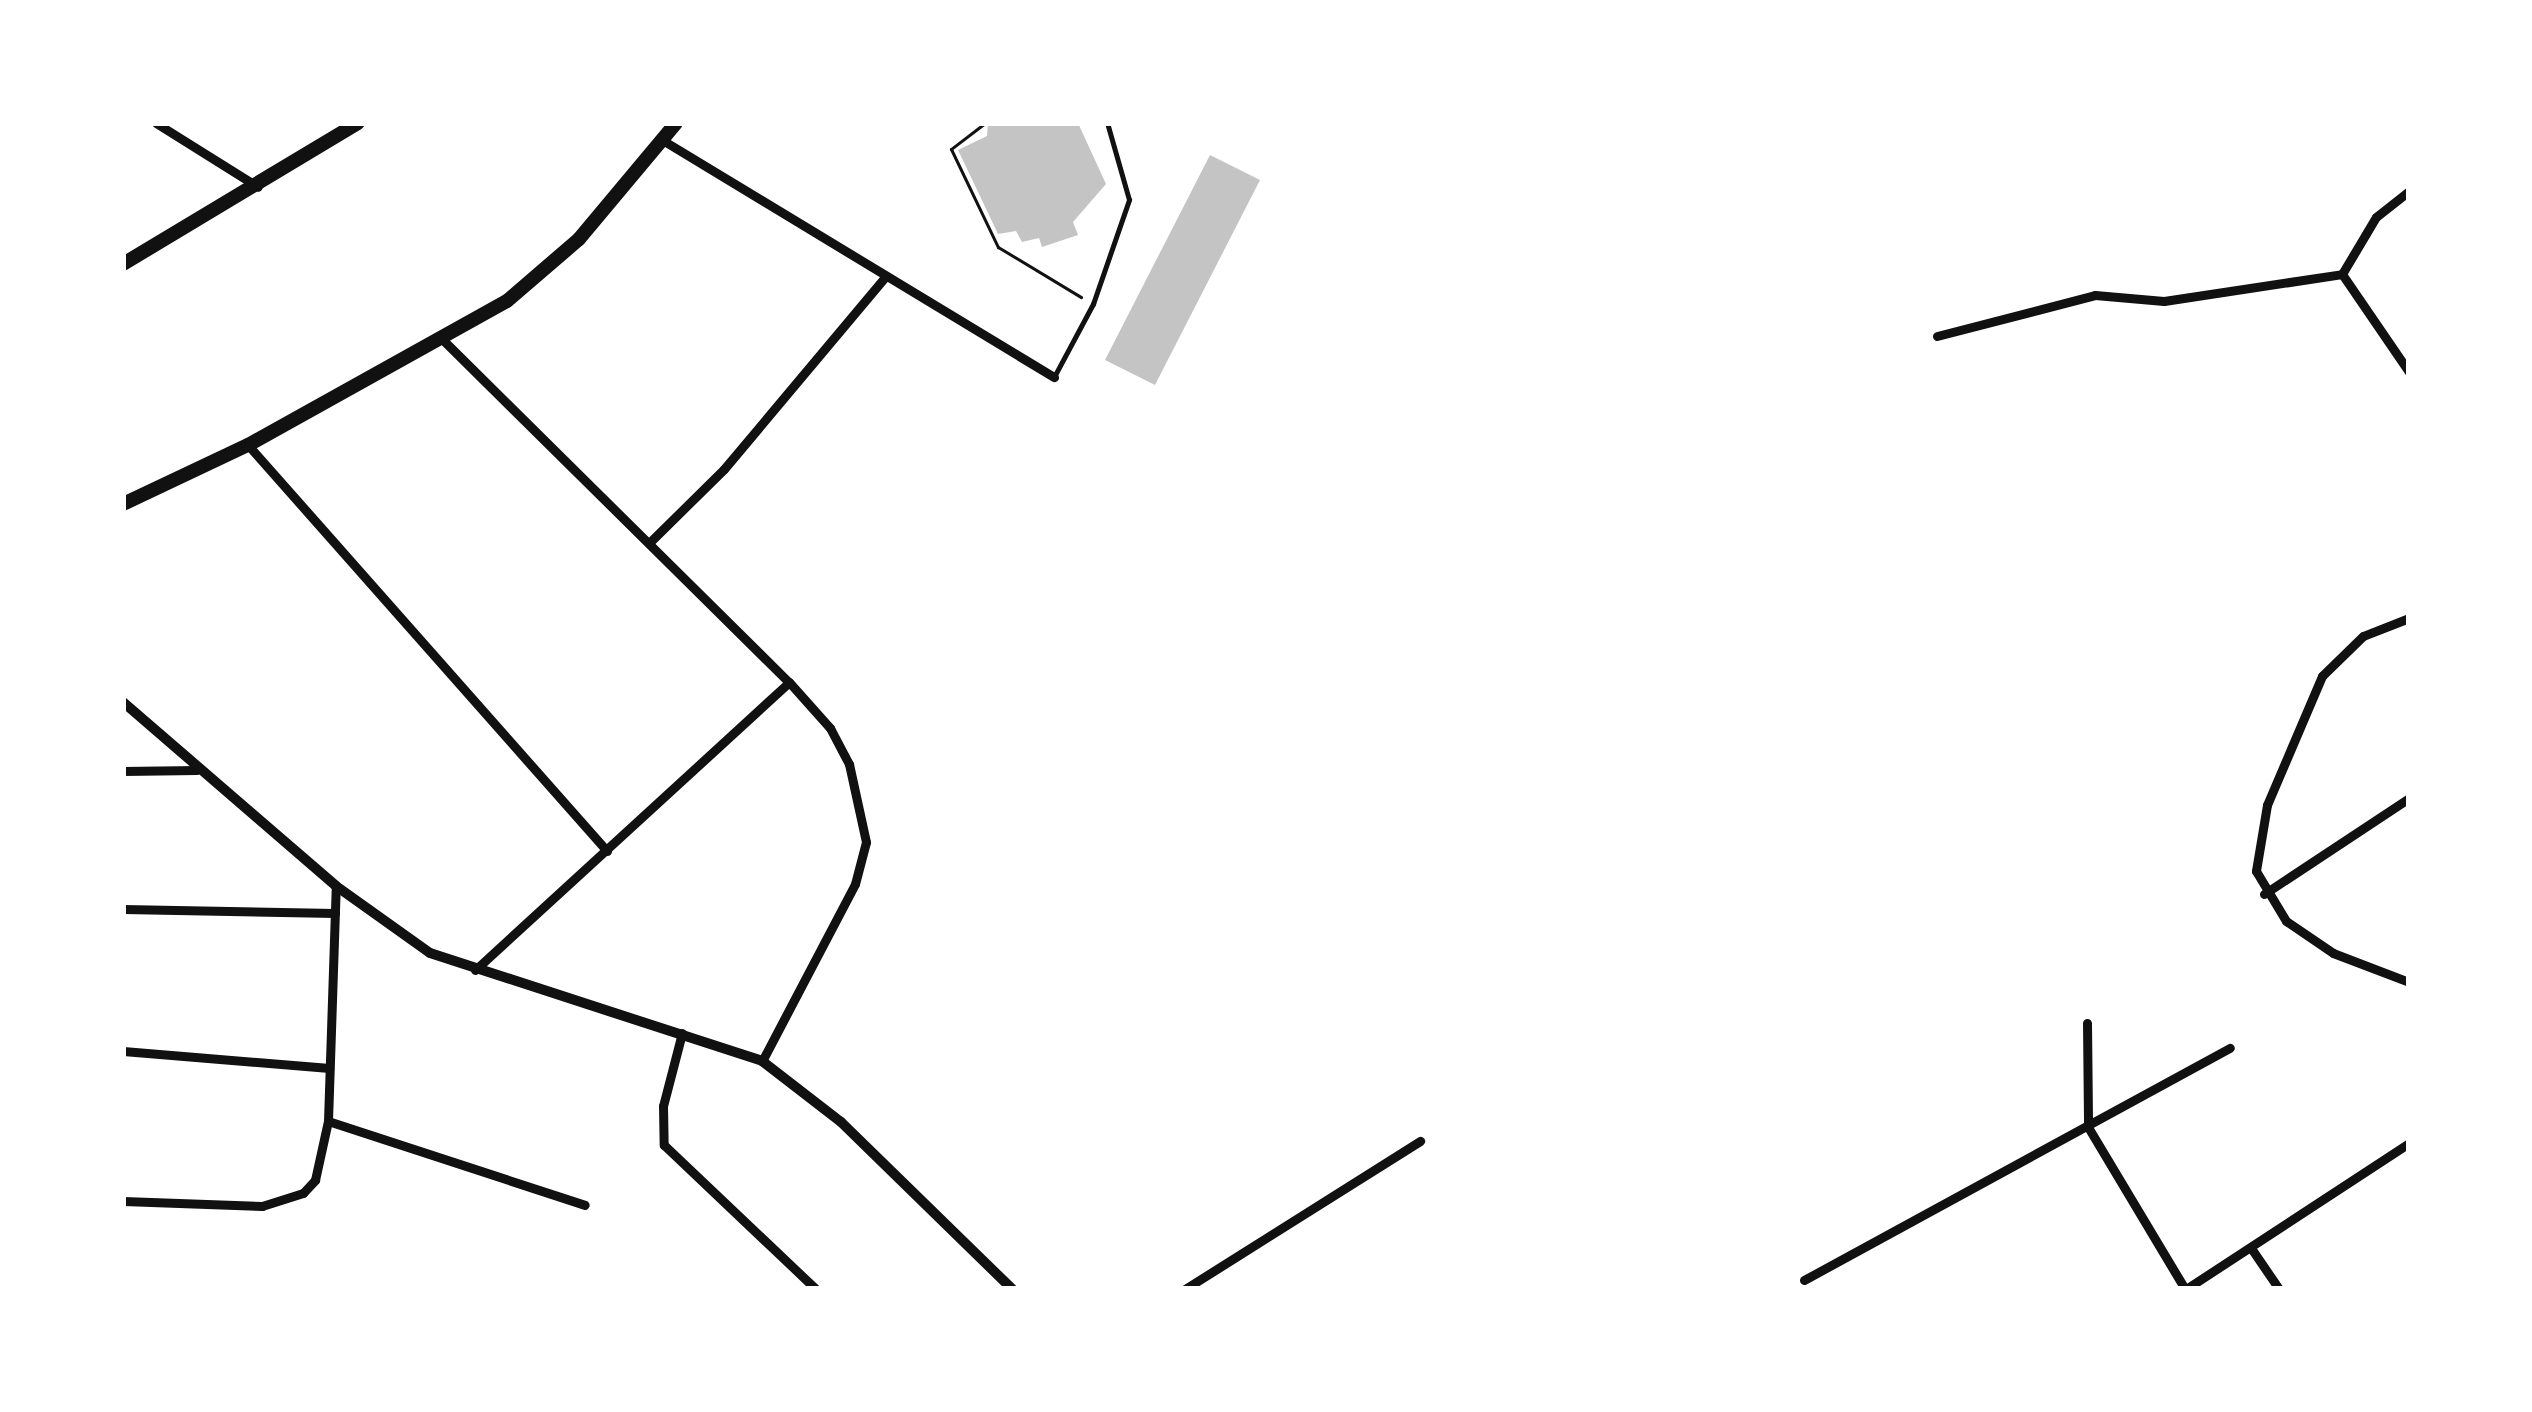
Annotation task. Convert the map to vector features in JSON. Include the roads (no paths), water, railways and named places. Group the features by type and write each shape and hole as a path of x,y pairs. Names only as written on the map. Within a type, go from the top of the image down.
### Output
{"main road":[{"path":"123,264 358,123"},
{"path":"123,504 248,445 507,301 579,239 676,123"}],"street":[{"path":"156,123 258,187"},
{"path":"664,141 1054,377"},
{"path":"2342,274 2376,217 2409,191"},
{"path":"1937,336 2095,295 2164,301 2342,274"},
{"path":"2342,274 2409,372"},
{"path":"649,543 724,470 886,276"},
{"path":"443,340 789,682 830,728 849,764 866,842 855,884 762,1061"},
{"path":"248,445 607,851"},
{"path":"2409,618 2335,656 2322,676 2258,838 2256,872 2264,894 2333,953 2409,982"},
{"path":"475,970 789,682"},
{"path":"123,702 336,886 430,953 762,1061 857,1136 1013,1288"},
{"path":"123,771 197,770"},
{"path":"2264,894 2409,798"},
{"path":"123,1201 284,1203 315,1180 328,1120 336,886"},
{"path":"123,909 335,913"},
{"path":"2087,1023 2088,1127 2186,1289 2409,1143"},
{"path":"682,1034 663,1106 664,1145 816,1289"},
{"path":"1804,1280 2230,1048"},
{"path":"123,1051 328,1067"},
{"path":"328,1120 585,1205"},
{"path":"1185,1289 1420,1142"},
{"path":"2251,1248 2279,1289"}],"lane":[{"path":"1054,377 1094,304 1130,200 1107,123"}]}
